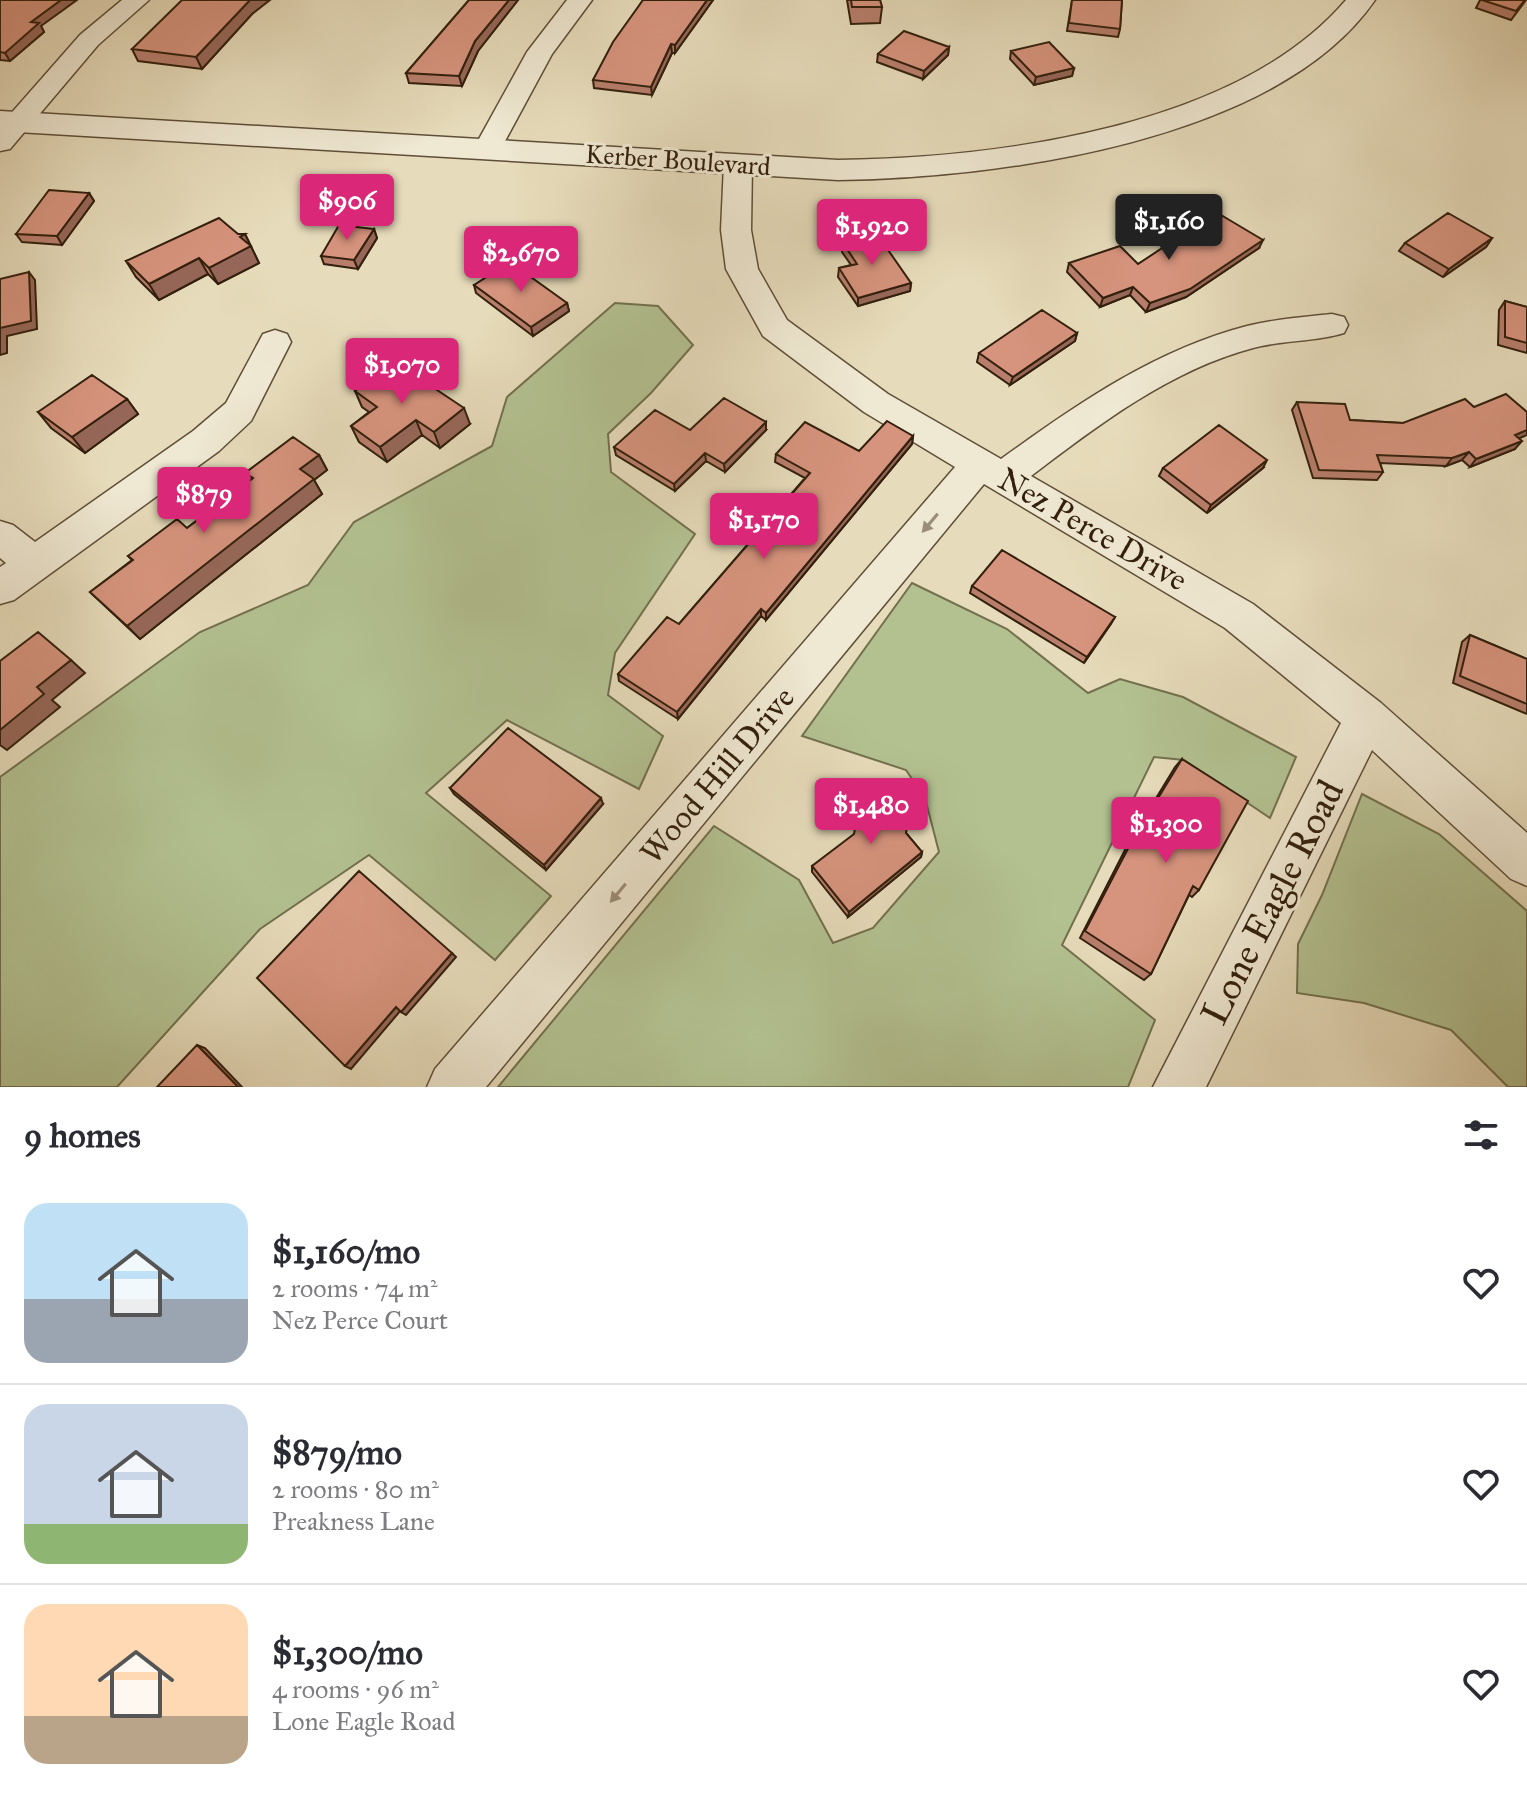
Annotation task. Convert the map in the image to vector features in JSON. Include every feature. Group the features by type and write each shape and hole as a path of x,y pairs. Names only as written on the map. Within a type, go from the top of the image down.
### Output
{"street":[{"path":"6,129 89,40 137,0"},
{"path":"488,148 540,52 580,0"},
{"name":"Kerber Boulevard","path":"6,129 488,148 738,164 910,169 1043,151 1143,130 1274,77 1346,18 1361,0"},
{"name":"Nez Perce Drive","path":"738,164 736,230 742,269 775,328 876,403 1239,616 1366,717 1527,863"},
{"name":"Wood Hill Drive","path":"453,1087 992,470 1185,359 1249,338 1332,325"},
{"path":"0,588 32,562 206,441 239,412 275,342"},
{"path":"0,536 32,562"},
{"name":"Lone Eagle Road","path":"1179,1087 1366,717"}],"green space":[{"path":"615,303 658,306 693,345 651,393 608,434 611,472 695,534 615,653 608,695 663,736 639,789 507,720 426,793 551,896 495,960 369,855 260,929 117,1087 0,1087 0,777 200,632 308,585 354,522 492,446 507,397"},
{"path":"912,583 1007,629 1088,693 1120,679 1183,697 1296,757 1270,818 1184,760 1154,757 1062,945 1155,1020 1128,1087 498,1087 714,826 799,880 833,943 873,928 939,852 925,798 906,770 802,736"},
{"path":"1362,794 1439,834 1527,911 1527,1087 1508,1087 1451,1030 1364,1003 1297,993 1298,944 1322,895"}],"building":[{"path":"0,0 61,0 31,22 39,23 5,53 0,52"},
{"path":"182,0 250,0 196,57 132,49"},
{"path":"469,0 509,0 475,41 459,76 406,73"},
{"path":"643,0 707,0 675,45 671,44 651,87 593,80 613,42"},
{"path":"851,0 880,0 882,7 852,7"},
{"path":"1072,0 1122,0 1120,29 1069,23"},
{"path":"1482,0 1525,0 1516,11"},
{"path":"904,31 949,47 924,71 878,54"},
{"path":"1049,42 1074,68 1036,77 1011,51"},
{"path":"49,190 89,193 57,236 16,234"},
{"path":"1448,213 1492,238 1449,269 1405,243"},
{"path":"1221,215 1263,240 1190,289 1150,303 1133,287 1103,298 1069,263 1120,246 1138,264 1197,225 1202,227"},
{"path":"219,218 238,234 245,234 240,237 251,246 209,268 199,258 149,284 126,261"},
{"path":"339,225 374,229 354,260 321,256"},
{"path":"877,234 911,283 858,298 839,268 857,264 843,243"},
{"path":"510,262 567,303 531,327 474,285"},
{"path":"29,272 31,321 0,328 0,279"},
{"path":"1505,301 1527,307 1527,343 1505,337"},
{"path":"1042,310 1077,333 1013,377 979,353"},
{"path":"389,365 411,380 416,376 464,408 434,432 416,420 380,447 351,426 377,407 355,391"},
{"path":"92,375 127,399 72,437 38,412"},
{"path":"1506,394 1527,412 1527,430 1515,435 1522,441 1476,459 1469,452 1452,458 1377,455 1383,472 1319,470 1297,402 1345,404 1350,420 1403,423 1465,399 1474,407"},
{"path":"724,398 766,422 724,464 705,453 674,484 614,447 655,410 690,430"},
{"path":"887,421 913,436 766,613 761,609 677,712 618,674 667,617 679,624 810,473 776,454 805,422 859,451"},
{"path":"1219,425 1267,460 1211,505 1163,468"},
{"path":"293,437 319,455 300,469 314,479 127,626 90,592 133,560 128,556 177,519 187,528 253,478 245,473"},
{"path":"1002,550 1115,617 1087,657 972,586"},
{"path":"38,632 71,660 37,687 44,694 0,730 0,661"},
{"path":"1470,635 1527,659 1527,704 1460,676"},
{"path":"508,728 601,798 544,865 450,788"},
{"path":"1182,759 1248,801 1199,890 1193,886 1151,974 1085,931 1133,839"},
{"path":"864,780 913,791 906,833 922,852 849,912 812,866 854,834"},
{"path":"359,871 452,953 401,1012 396,1007 345,1066 257,978"},
{"path":"197,1045 238,1087 157,1087"}]}
